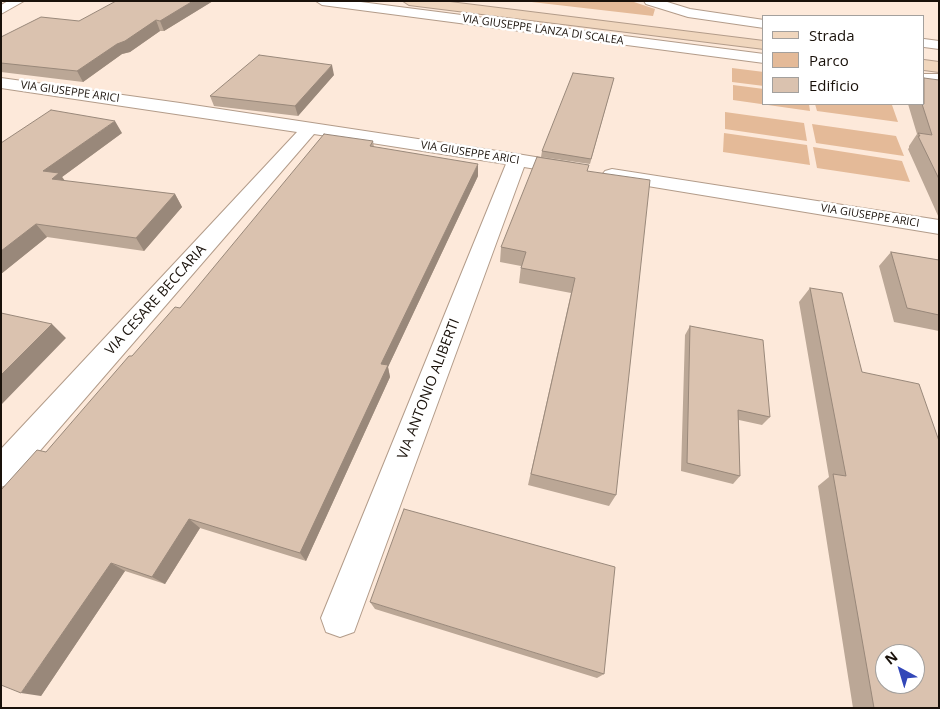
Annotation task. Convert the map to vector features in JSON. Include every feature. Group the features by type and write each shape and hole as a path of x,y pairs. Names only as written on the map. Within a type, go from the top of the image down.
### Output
{"street":[{"path":"1,10 18,1"},
{"name":"VIA GIUSEPPE LANZA DI SCALEA","path":"322,1 762,59"},
{"name":"VIA GIUSEPPE LANZA DI SCALEA","path":"409,1 762,45"},
{"name":"VIA GIUSEPPE LANZA DI SCALEA","path":"486,1 762,36"},
{"path":"650,1 698,15 762,24"},
{"path":"925,43 939,45"},
{"path":"925,55 939,57"},
{"path":"925,65 939,67"},
{"path":"925,79 939,79"},
{"name":"VIA GIUSEPPE ARICI","path":"1,83 310,128 939,227"},
{"path":"60,110 86,94"},
{"name":"VIA CESARE BECCARIA","path":"1,472 310,128"},
{"name":"VIA ANTONIO ALIBERTI","path":"340,618 517,160"}],"green space":[{"path":"523,1 631,1 655,9 653,16"},
{"path":"732,68 762,72 762,86 732,82"},
{"path":"733,85 762,89 762,104 733,100"},
{"path":"768,105 809,105 810,111"},
{"path":"815,105 892,105 898,122 817,111"},
{"path":"725,112 804,123 807,141 725,129"},
{"path":"812,124 896,136 904,156 816,143"},
{"path":"724,133 807,145 810,165 723,152"},
{"path":"813,147 902,161 910,182 817,168"}],"building":[{"path":"116,1 193,1 160,21 156,20 77,71 1,63 1,37 41,17 79,21"},
{"path":"259,55 332,65 295,106 210,96"},
{"path":"573,73 614,78 591,159 542,151"},
{"path":"925,78 939,80 939,179 918,133 932,135 922,105 925,105"},
{"path":"51,110 115,121 43,171 59,173 52,179 175,194 136,238 36,224 1,251 1,143"},
{"path":"324,134 373,141 370,146 478,164 381,364 388,365 300,553 189,519 152,577 111,563 21,693 1,685 1,490 37,450 46,452 129,356 132,356 175,307 180,308"},
{"path":"537,157 589,165 587,171 650,180 616,495 531,474 575,278 521,268 526,252 501,247"},
{"path":"891,252 939,260 939,315 907,308"},
{"path":"810,288 842,293 862,372 919,384 939,441 939,708 874,708 833,474 846,476"},
{"path":"1,313 52,324 1,375"},
{"path":"690,326 763,340 770,417 738,410 740,476 687,463"},
{"path":"404,509 615,567 604,674 370,602"}]}
